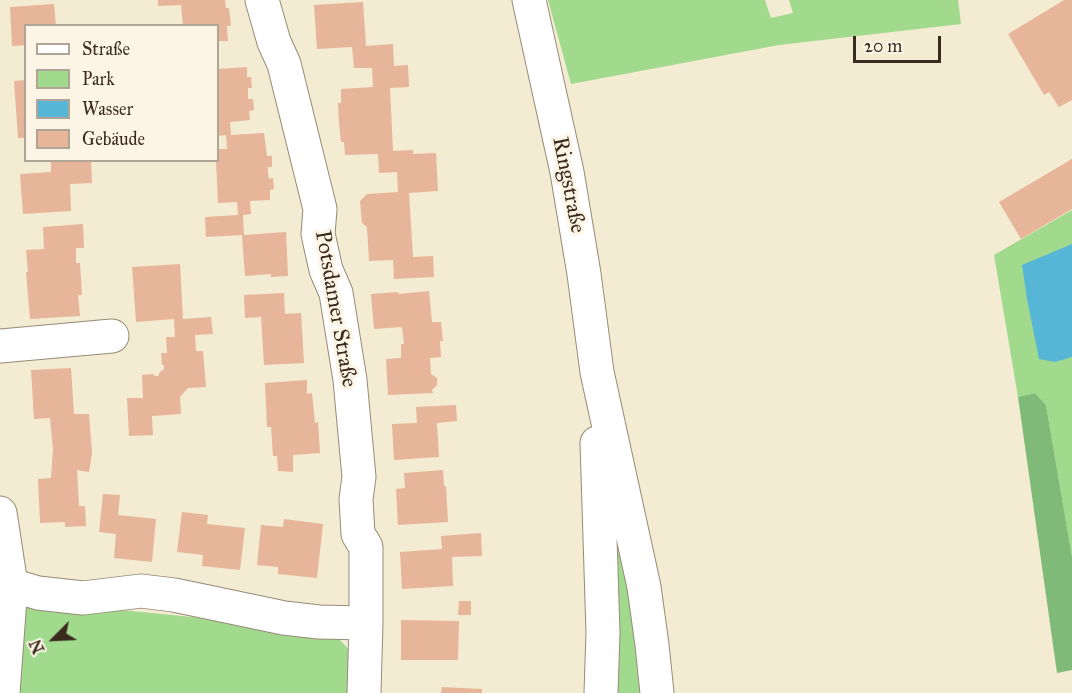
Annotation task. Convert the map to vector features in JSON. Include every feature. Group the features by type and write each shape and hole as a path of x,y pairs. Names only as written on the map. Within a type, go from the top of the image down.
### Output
{"street":[{"name":"Potsdamer Straße","path":"262,0 274,42 284,64 320,209 318,234 326,270 336,293 350,380 358,467 356,499 358,534 366,547 364,693"},
{"name":"Ringstraße","path":"529,0 567,172 597,372 644,587 657,693"},
{"path":"0,346 112,336"},
{"name":"Ringstraße","path":"597,372 603,633 601,693"},
{"path":"0,513 11,585 3,693"},
{"path":"11,585 38,593 83,598 141,591 174,595 285,618 319,622 366,623"}],"green space":[{"path":"548,0 765,0 771,18 793,13 789,0 958,0 961,24 779,45 571,84"},
{"path":"1072,210 1072,557 1046,405 1035,393 1018,397 994,255"},
{"path":"1035,393 1046,405 1072,557 1072,670 1057,673 1018,397"},
{"path":"624,553 646,693 612,693 614,555"},
{"path":"32,601 332,631 350,651 350,693 11,693 18,612"}],"water":[{"path":"1072,244 1072,357 1055,362 1039,359 1022,265"}],"building":[{"path":"158,0 225,0 226,8 229,8 231,26 227,26 228,41 219,41 219,24 183,24 181,5 158,6"},
{"path":"1064,0 1072,0 1072,100 1059,107 1049,92 1044,95 1008,34"},
{"path":"363,2 366,46 393,44 394,66 408,65 409,87 390,88 393,151 413,150 413,154 436,153 438,191 409,193 413,257 433,256 434,277 394,279 393,260 369,261 367,227 362,223 360,201 367,194 398,192 397,172 379,173 378,154 345,155 339,123 338,103 341,103 341,89 373,87 372,68 354,68 352,47 317,49 314,5"},
{"path":"54,4 56,24 24,24 24,45 12,46 10,7"},
{"path":"247,67 247,77 251,77 252,88 248,88 248,99 253,99 254,110 249,111 250,120 230,122 231,135 264,133 267,156 272,156 272,167 268,167 268,173 269,179 273,178 274,189 270,190 270,200 250,201 251,214 243,215 244,235 286,232 288,276 271,277 271,274 245,276 242,235 206,237 205,217 238,215 237,202 218,203 216,162 219,162 219,149 227,149 226,135 219,136 219,69"},
{"path":"24,80 24,138 18,138 14,81"},
{"path":"1072,159 1072,209 1021,239 999,202"},
{"path":"51,162 91,162 92,183 70,184 71,211 23,214 20,174 51,172"},
{"path":"83,224 84,248 76,248 76,263 80,263 82,295 78,295 80,316 30,319 26,250 44,249 43,227"},
{"path":"180,264 183,319 211,317 213,334 195,335 196,351 203,351 206,387 188,388 180,397 181,414 152,416 153,435 129,436 127,398 143,398 142,375 158,376 164,369 161,353 167,353 166,337 175,337 174,319 136,322 132,267"},
{"path":"429,291 432,322 441,322 443,341 440,341 441,357 430,358 431,374 437,378 437,385 432,390 433,393 388,395 386,359 401,358 401,344 404,344 402,327 374,329 371,294"},
{"path":"284,293 285,314 301,313 304,363 264,365 261,317 245,318 244,295"},
{"path":"71,368 74,414 89,414 92,453 89,472 77,470 79,506 85,506 86,526 65,527 65,522 40,523 38,479 51,478 53,449 50,418 34,419 31,370"},
{"path":"307,380 307,394 312,393 315,423 318,422 320,453 293,455 293,472 278,471 277,456 273,456 271,427 267,427 265,383"},
{"path":"456,405 457,421 437,423 439,457 394,460 392,424 417,423 416,407"},
{"path":"443,470 448,522 398,525 396,489 405,488 404,473"},
{"path":"103,494 120,495 118,515 156,519 152,562 114,558 116,534 99,532"},
{"path":"182,512 208,515 207,524 245,528 240,570 202,566 203,555 177,552"},
{"path":"284,519 323,524 317,578 278,574 278,567 257,565 261,525 283,527"},
{"path":"481,533 482,556 452,557 453,586 402,589 400,552 442,549 441,536"},
{"path":"459,601 471,601 471,615 458,615"},
{"path":"401,620 459,621 458,660 401,660"},
{"path":"442,687 482,689 482,693 441,693"}]}
